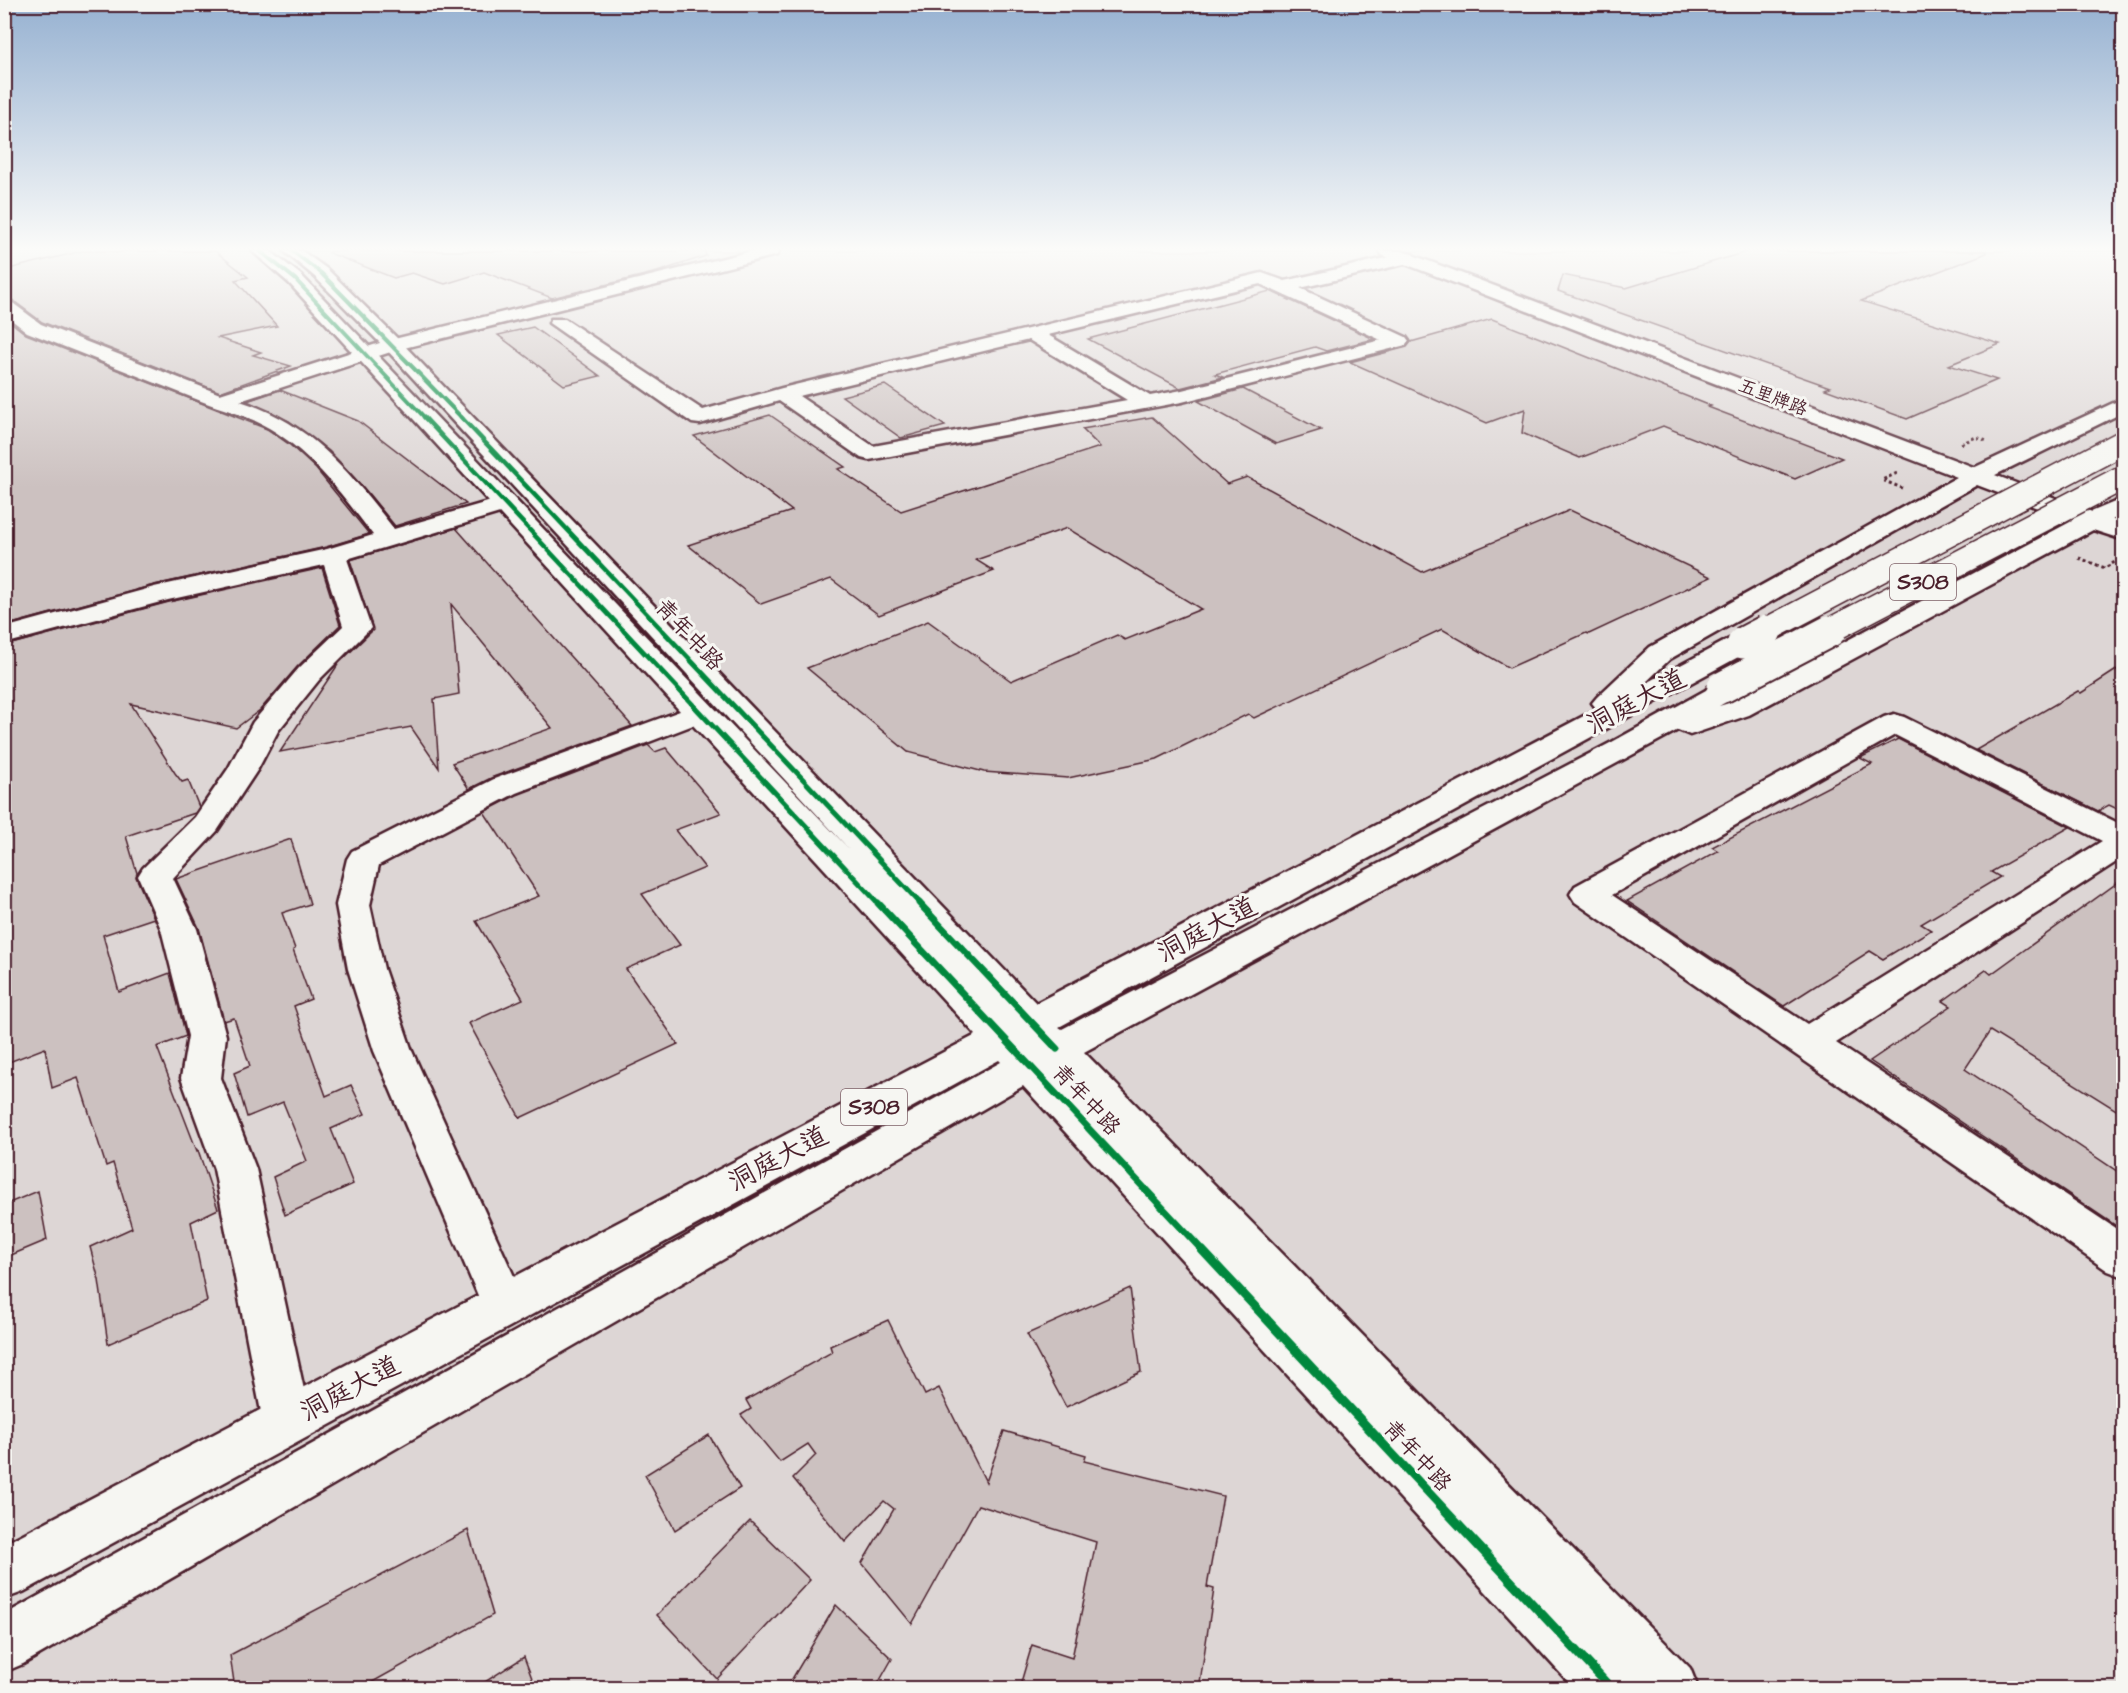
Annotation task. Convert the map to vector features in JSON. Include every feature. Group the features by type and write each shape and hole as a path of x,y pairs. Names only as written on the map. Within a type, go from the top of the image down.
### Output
{"main road":[{"path":"39,330 264,417 298,438 330,466 389,539"},
{"name":"青年中路","path":"355,330 379,350 1030,1043 1611,1689"},
{"name":"青年中路","path":"364,330 504,504 699,713 1030,1043"},
{"path":"219,401 379,350 457,330"},
{"path":"568,330 700,418 782,394 1048,330"},
{"path":"782,394 869,453 1182,396 1399,341 1375,330"},
{"name":"五里牌路","path":"1605,330 1982,472 2110,516 2124,533"},
{"path":"1032,334 1146,402"},
{"path":"1577,732 1660,653 1982,472 2124,404"},
{"name":"洞庭大道","path":"4,1645 1030,1043 1577,732 2124,442"},
{"name":"洞庭大道","path":"4,1573 504,1305 1623,748 1716,696 1723,687 2124,477"},
{"path":"4,636 164,593 333,555 504,504"},
{"path":"1623,748 1739,709 2110,516"},
{"path":"287,1422 235,1169 201,1078 207,1036 179,929 155,876 206,824 243,769 264,728 309,674 357,628 333,555"},
{"path":"504,1305 393,1051 366,969 353,905 364,859 505,786 699,713"},
{"path":"2124,840 1894,723 1587,894 2124,1258"},
{"path":"1807,1043 2124,840"},
{"path":"1030,1043 1670,1689"}],"shaded area":[{"path":"5,330 2123,330 2123,1688 5,1688"}],"building":[{"path":"4,330 21,330 267,429 290,445 316,469 369,534 326,547 154,585 4,626 4,481 8,462 8,421 4,422"},
{"path":"62,330 257,330 218,338 261,352 253,355 291,366 220,392"},
{"path":"520,330 537,330 600,376 564,385 498,335"},
{"path":"1122,330 1355,330 1374,339 1326,351 1315,347 1215,374 1223,377 1180,388 1088,339"},
{"path":"1453,330 1520,330 1711,406 1708,407 1842,458 1795,479 1663,426 1580,458 1522,433 1525,409 1487,423 1350,362 1407,347 1411,342"},
{"path":"1669,330 1955,330 2000,344 1949,365 1997,380 1907,419 1825,389 1830,387"},
{"path":"885,385 945,426 901,438 842,396"},
{"path":"1243,389 1321,430 1276,444 1198,401"},
{"path":"280,390 358,421 466,504 395,526 329,451 289,421 247,401"},
{"path":"770,415 845,467 838,469 901,511 1100,447 1082,429 1152,417 1227,484 1247,477 1422,572 1570,510 1711,577 1589,634 1586,633 1509,668 1442,629 1254,718 1248,714 1157,759 1068,778 984,772 908,752 807,668 928,621 1011,681 1117,635 1125,640 1201,609 1067,528 976,560 994,571 879,615 831,579 761,604 688,545 792,511 694,436"},
{"path":"456,528 632,726 493,777 469,789 452,763 552,728 451,604 459,694 434,699 439,768 411,727 280,752 339,663 373,630 350,560"},
{"path":"322,568 340,625 297,667 260,710 236,728 131,704 175,773 182,782 188,780 199,807 195,813 126,836 137,873 136,877 154,918 103,935 119,992 170,973 186,1036 157,1047 198,1150 218,1209 191,1222 207,1301 108,1344 99,1280 90,1247 132,1228 113,1163 106,1166 78,1078 52,1088 45,1048 4,1064 4,646 169,602"},
{"path":"2124,665 2124,812 2109,805 2098,811 1976,750 2078,691 2081,693"},
{"path":"1898,739 2070,827 1991,872 2000,877 1921,924 1931,930 1883,959 1870,951 1784,1006 1627,901 1718,851 1712,847 1872,764 1860,758"},
{"path":"648,745 655,752 666,748 721,813 675,830 705,868 642,894 680,945 626,969 678,1044 520,1118 469,1023 523,999 476,921 539,896 484,812 517,795"},
{"path":"291,839 310,904 282,913 311,999 294,1006 326,1096 351,1085 365,1114 331,1129 353,1184 285,1215 273,1177 307,1161 283,1102 247,1117 234,1073 250,1066 234,1018 224,1021 199,928 176,879"},
{"path":"2124,878 2124,1115 1990,1031 1965,1069 2124,1176 2124,1231 1870,1061 1951,1006 1943,1001 1986,970 1991,974"},
{"path":"38,1191 47,1240 4,1258 4,1205"},
{"path":"1130,1288 1141,1372 1066,1407 1027,1334"},
{"path":"888,1320 925,1395 939,1388 986,1482 1004,1431 1086,1455 1084,1461 1223,1496 1207,1587 1214,1589 1199,1689 1019,1689 1032,1645 1072,1658 1096,1542 978,1505 912,1624 862,1563 894,1509 884,1501 845,1542 793,1478 816,1455 808,1444 780,1462 741,1415 751,1409 746,1400 832,1352 830,1346"},
{"path":"709,1435 740,1488 675,1530 645,1475"},
{"path":"750,1521 810,1580 717,1679 657,1615"},
{"path":"468,1530 493,1615 360,1689 235,1689 230,1655"},
{"path":"836,1605 892,1659 875,1689 786,1689"},
{"path":"524,1657 536,1689 474,1689"}],"cycle path":[{"path":"343,330 1611,1688"},
{"path":"378,330 1057,1049"}]}
